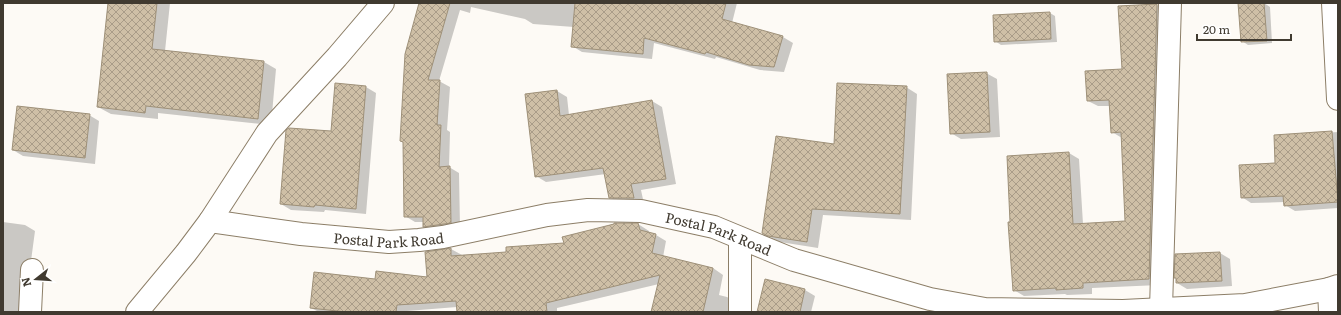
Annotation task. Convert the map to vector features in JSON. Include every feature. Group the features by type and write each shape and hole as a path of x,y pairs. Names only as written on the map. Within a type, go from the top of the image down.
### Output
{"street":[{"path":"137,312 186,253 210,221 267,133 337,57 383,3"},
{"path":"1161,309 1170,3"},
{"path":"1333,3 1338,99"},
{"name":"Postal Park Road","path":"210,221 301,234 389,242 419,240 443,236 547,215 588,210 641,211 714,227 794,260 930,298 985,309 1123,311 1245,305 1333,288"},
{"path":"740,239 740,312"},
{"path":"30,312 32,270"},
{"path":"1330,312 1333,288"}],"building":[{"path":"108,3 157,3 152,49 264,61 258,119 146,106 145,113 97,107"},
{"path":"419,3 450,3 428,80 440,80 437,125 441,125 439,167 450,166 451,223 423,227 423,217 404,217 403,142 400,141 405,54"},
{"path":"575,3 726,3 722,19 783,36 774,67 749,65 706,52 705,54 644,38 643,54 571,47"},
{"path":"1238,3 1264,3 1267,41 1241,42"},
{"path":"1157,4 1149,279 1083,283 1083,288 1013,291 1008,222 1010,222 1007,156 1069,152 1073,224 1125,221 1121,132 1111,133 1109,100 1087,101 1085,71 1122,69 1118,6"},
{"path":"1050,12 1051,39 994,42 993,15"},
{"path":"987,72 990,132 950,134 947,74"},
{"path":"335,83 366,86 356,209 315,205 314,207 280,204 286,130 289,128 331,131"},
{"path":"837,83 907,86 900,214 812,209 807,242 768,236 762,233 776,136 834,144"},
{"path":"557,90 560,116 652,100 666,179 631,184 634,198 609,198 603,168 535,177 525,94"},
{"path":"17,106 90,114 85,158 12,150"},
{"path":"1332,131 1338,202 1284,206 1283,196 1241,198 1239,165 1275,163 1274,135"},
{"path":"614,223 638,223 640,230 656,234 652,253 713,268 703,312 651,312 660,275 546,303 547,312 457,312 456,301 397,305 396,312 346,312 310,308 314,272 375,279 376,271 427,277 425,252 451,248 451,256 506,252 506,247 564,243 562,237"},
{"path":"1220,252 1222,281 1176,283 1176,278 1174,278 1175,254"},
{"path":"765,279 805,289 800,312 757,312"}]}
